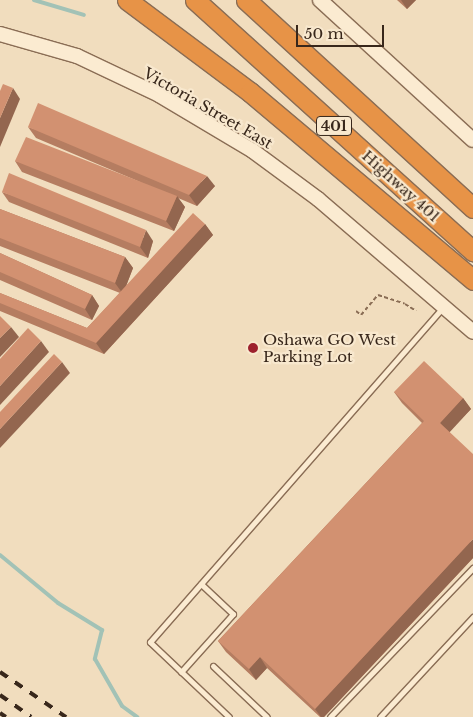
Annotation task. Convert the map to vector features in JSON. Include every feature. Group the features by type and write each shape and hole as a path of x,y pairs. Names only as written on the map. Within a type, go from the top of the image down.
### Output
{"highway":[{"path":"127,0 250,92 473,280"},
{"name":"Highway 401","path":"195,0 473,251"},
{"name":"401","path":"246,0 473,208"}],"main road":[{"path":"320,0 473,140"},
{"name":"Victoria Street East","path":"0,34 77,56 167,99 281,170 378,248 473,332"}],"lane":[{"path":"229,717 150,642 443,306"},
{"path":"330,717 473,568"},
{"path":"181,672 233,614 200,584"},
{"path":"380,717 473,617"},
{"path":"213,666 268,717"}],"path":[{"path":"356,311 361,315 378,295 405,304 416,310"}],"building":[{"path":"3,84 13,88 0,118 0,91"},
{"path":"38,103 207,176 189,195 28,127"},
{"path":"26,137 177,196 166,221 15,161"},
{"path":"9,173 146,230 140,247 2,192"},
{"path":"0,209 125,257 115,283 0,238"},
{"path":"193,213 205,224 96,343 0,303 0,293 87,328"},
{"path":"0,253 92,295 85,309 0,272"},
{"path":"0,316 11,327 0,338"},
{"path":"28,328 41,341 0,386 0,359"},
{"path":"54,354 62,362 0,429 0,412"},
{"path":"424,361 463,398 440,423 473,454 473,539 315,709 260,657 249,669 218,641 424,421 394,392"}],"waterway":[{"path":"34,0 84,15"},
{"path":"0,555 58,603 102,630 95,659 122,706 137,717"}],"railway":[{"path":"0,672 66,717"},
{"path":"0,695 31,717"},
{"path":"0,713 6,717"}],"place":[{"name":"Oshawa GO West Parking Lot","path":"253,348"}]}
